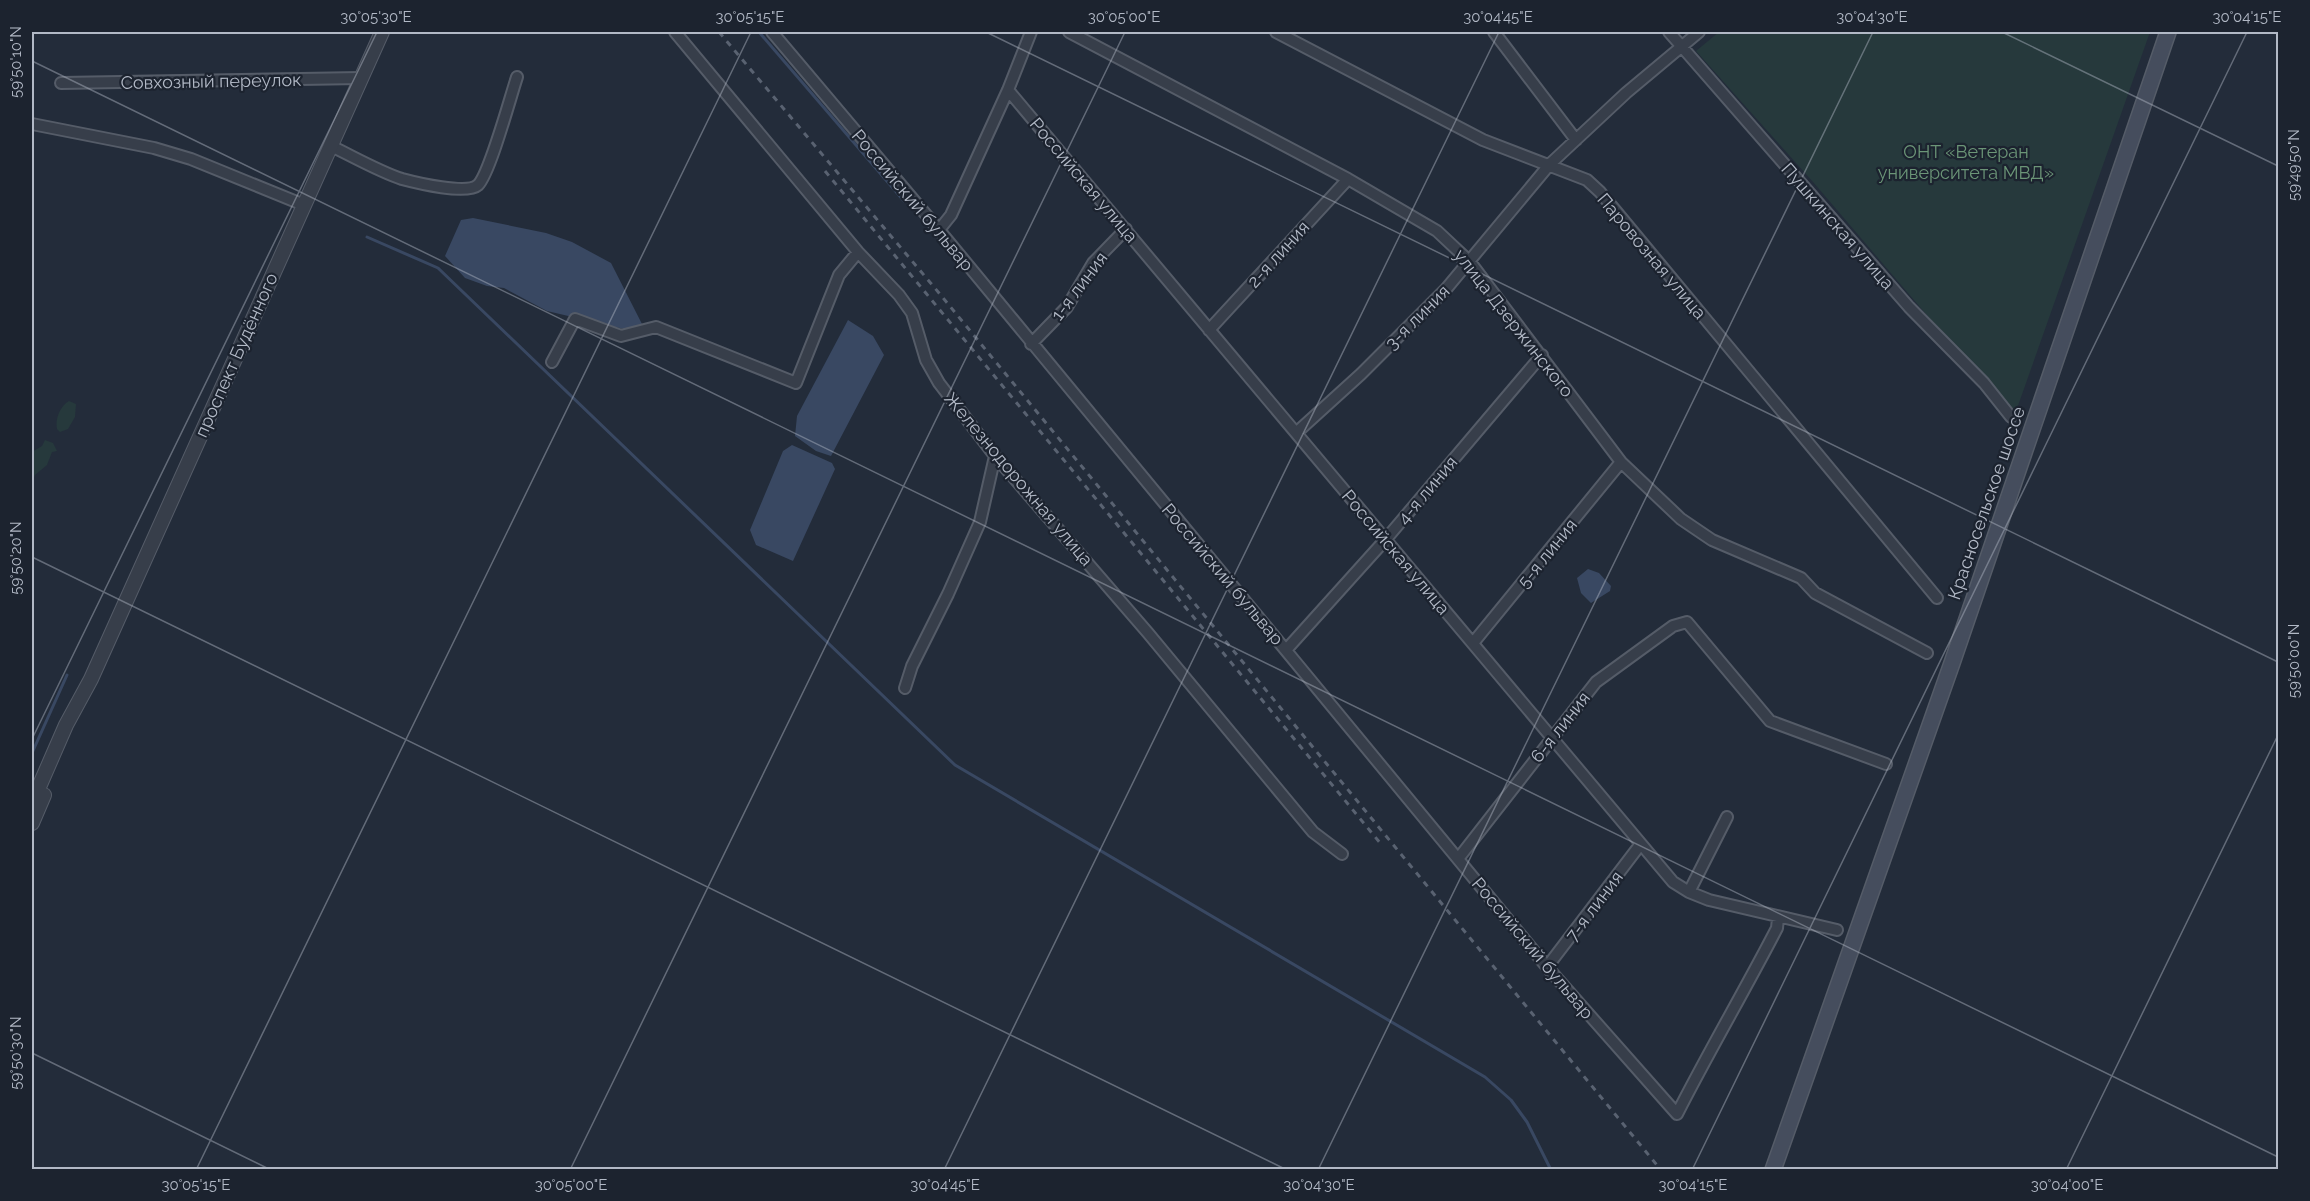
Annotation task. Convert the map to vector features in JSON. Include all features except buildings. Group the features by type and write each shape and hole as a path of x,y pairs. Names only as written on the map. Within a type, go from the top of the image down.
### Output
{"main road":[{"name":"Красносельское шоссе","path":"1773,1170 1952,663 2168,32"}],"street":[{"name":"проспект Будённого","path":"32,803 66,725 91,680 382,32"},
{"name":"Железнодорожная улица","path":"675,32 858,252 899,295 912,313 926,360 995,456 1148,633 1313,832 1342,854"},
{"name":"Российский бульвар","path":"772,32 939,230 1547,967 1677,1114 1777,928 1778,918"},
{"path":"939,230 951,215 1008,90 1031,32"},
{"name":"улица Дзержинского","path":"1069,32 1348,179 1437,231 1470,261 1622,462 1681,519 1712,540 1801,578 1815,593 1927,653"},
{"name":"Паровозная улица","path":"1276,32 1467,132 1587,180 1600,192 1937,598"},
{"path":"1494,32 1576,140"},
{"name":"Пушкинская улица","path":"1670,32 1909,307 1984,383 2011,417"},
{"name":"3-я линия","path":"1296,433 1361,374 1446,289 1550,164 1626,93 1699,32"},
{"path":"331,146 401,179 461,190 473,189 480,183 487,168 517,77"},
{"name":"Совхозный переулок","path":"61,83 361,78"},
{"name":"Российская улица","path":"1008,90 1673,882 1709,900 1837,930"},
{"path":"32,124 98,136 172,154 304,205"},
{"name":"2-я линия","path":"1209,330 1348,179"},
{"name":"1-я линия","path":"1031,344 1067,307 1093,263 1126,229"},
{"path":"552,362 575,319 621,336 656,327 796,382 839,275 858,252"},
{"name":"4-я линия","path":"1286,650 1386,539 1542,355"},
{"path":"905,688 912,666 948,594 980,522 995,456"},
{"name":"5-я линия","path":"1473,643 1622,462"},
{"name":"6-я линия","path":"1458,859 1596,682 1673,626 1687,622 1770,722 1886,764"},
{"name":"проспект Будённого","path":"32,823 79,715 91,680"},
{"path":"1689,892 1727,817"},
{"name":"7-я линия","path":"1547,967 1640,845"}],"green space":[{"name":"ОНТ «Ветеран университета МВД»","path":"1719,32 2150,32 2014,417 1813,182 1696,51"},
{"path":"69,401 76,404 75,417 68,429 60,432 57,429 58,417 63,406"},
{"path":"45,440 53,443 57,451 52,452 47,465 35,475 32,483 32,452 42,446"}],"water":[{"path":"473,218 546,233 572,242 611,263 642,324 628,330 547,311 504,288 487,286 465,278 445,256 461,220"},
{"path":"848,320 873,336 884,355 831,456 816,451 795,436 797,416"},
{"path":"792,445 832,463 835,469 793,561 756,545 750,530 783,451"},
{"path":"1588,569 1599,573 1611,586 1610,591 1591,603 1581,593 1577,578"}],"waterway":[{"path":"759,32 904,201"},
{"path":"367,237 438,268 955,765 1485,1077 1511,1100 1527,1122 1551,1170"},
{"path":"32,753 67,675"}],"railway":[{"path":"719,32 939,293 1661,1170"},
{"path":"825,171 1381,844"}]}
